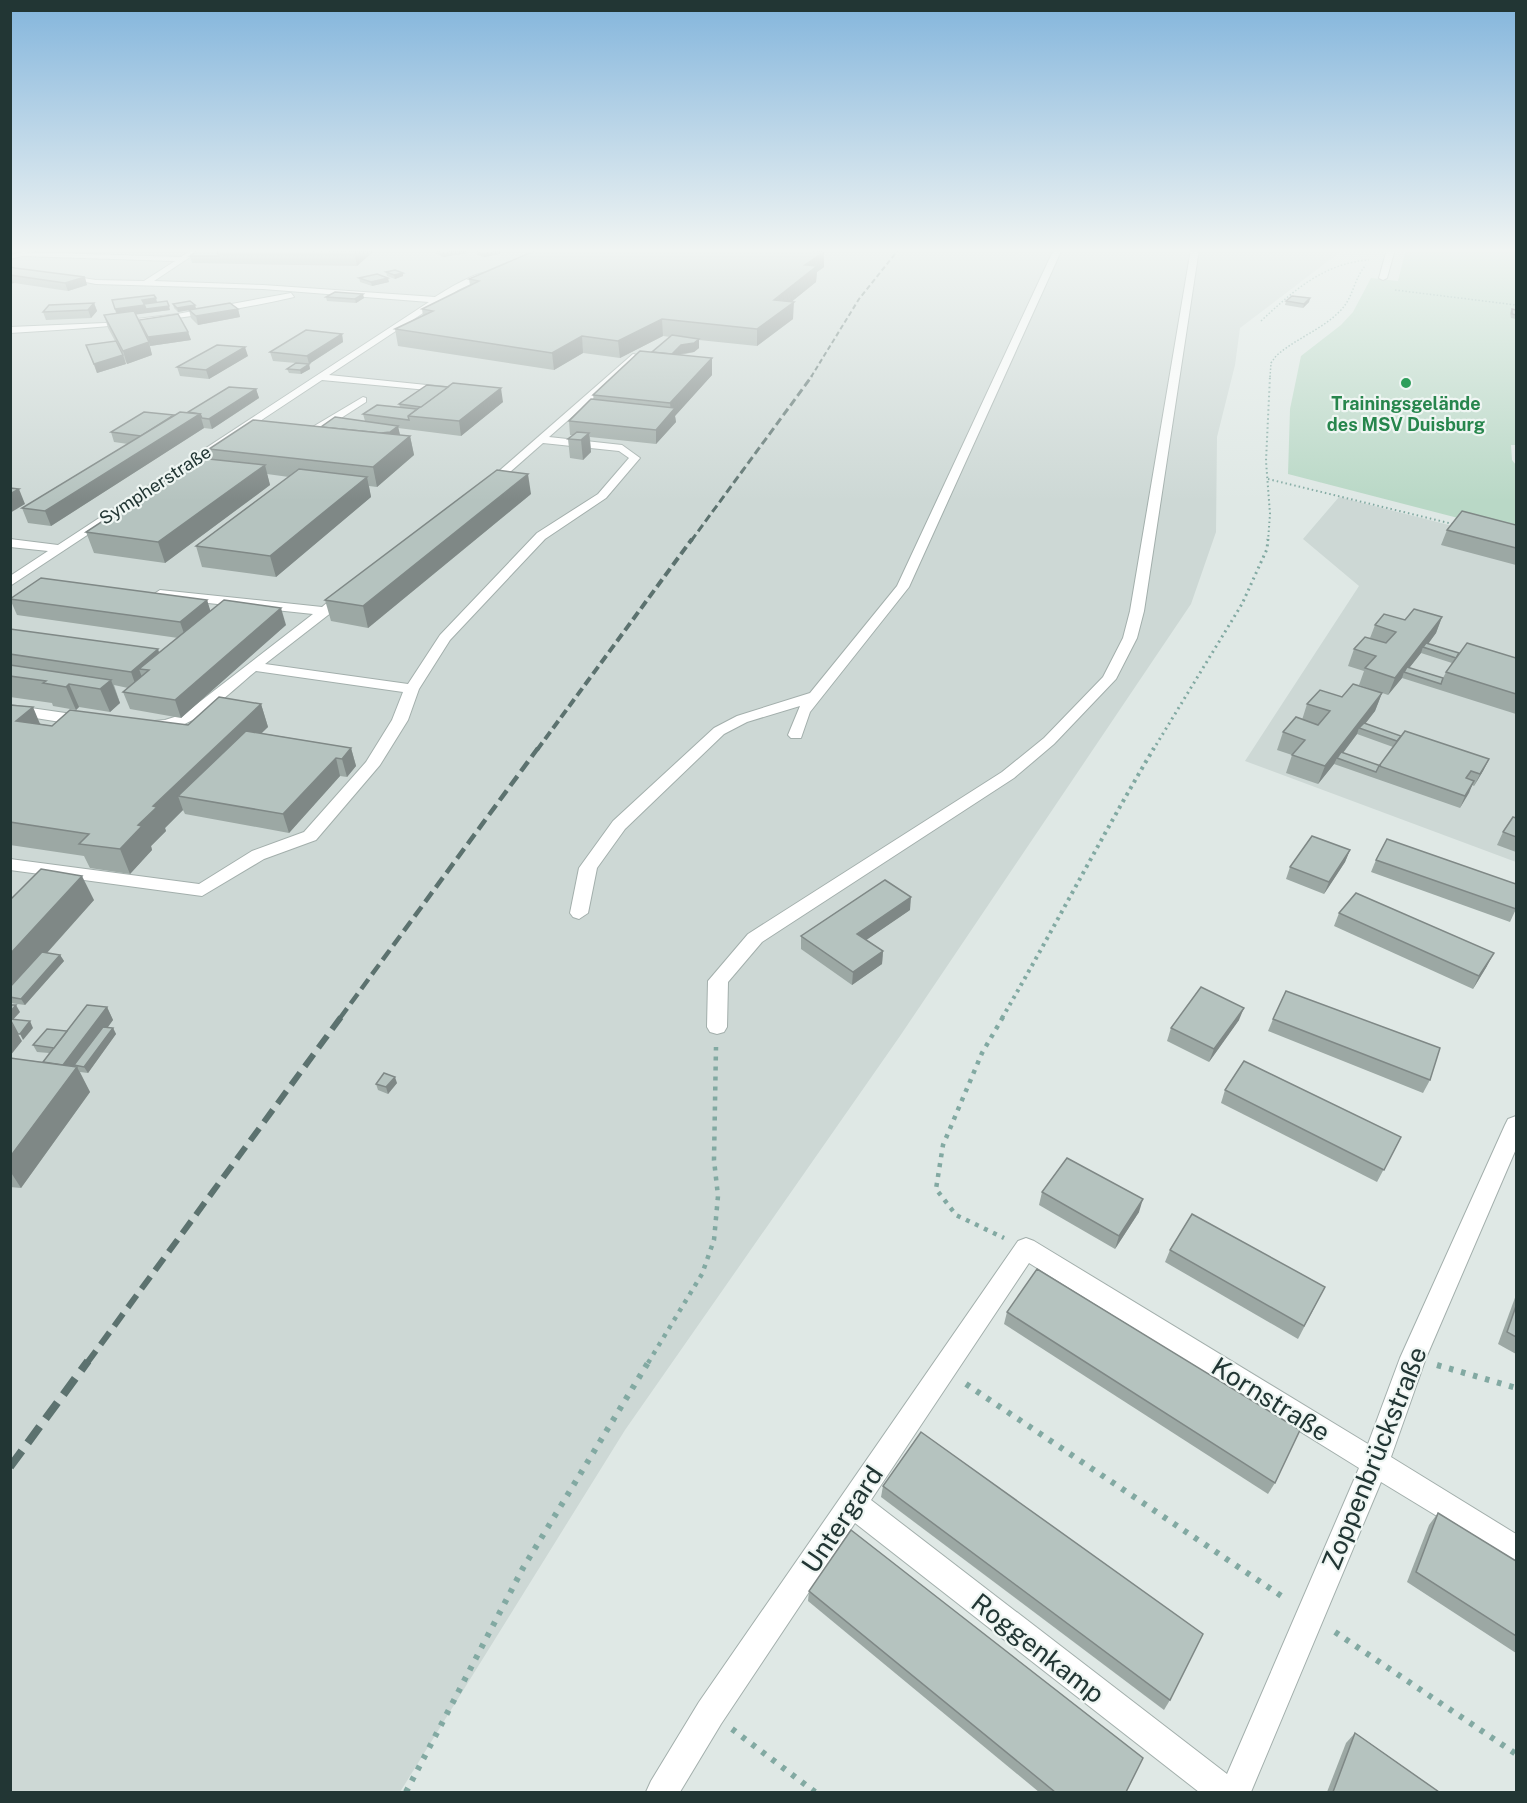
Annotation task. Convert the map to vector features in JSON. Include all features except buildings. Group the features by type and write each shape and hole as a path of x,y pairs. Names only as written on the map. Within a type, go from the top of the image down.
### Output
{"street":[{"name":"Sympherstraße","path":"14,580 387,333"},
{"path":"796,735 803,711 903,587 1020,333"},
{"path":"717,1027 718,981 754,938 1008,775 1063,728 1109,679 1130,638 1137,611 1181,333"},
{"path":"481,491 543,440 636,356"},
{"path":"320,377 461,392"},
{"path":"284,436 303,438 363,400"},
{"path":"237,431 256,433"},
{"path":"10,864 114,880 202,890 258,855 310,836 372,765 400,720 412,689 445,638 541,536 602,496 635,458 622,448 543,440"},
{"path":"10,543 60,549"},
{"path":"14,580 34,580"},
{"path":"134,724 167,725 189,717 256,667 359,584"},
{"path":"149,593 326,611"},
{"path":"256,667 412,689"},
{"path":"579,913 588,868 619,825 719,731 742,719 814,696"},
{"path":"10,709 101,723"},
{"name":"Zoppenbrückstraße","path":"1235,1792 1375,1463 1413,1358 1516,1125"},
{"name":"Untergard","path":"662,1792 710,1713 852,1503 946,1370 1026,1248"},
{"name":"Kornstraße","path":"1026,1248 1516,1550"},
{"name":"Roggenkamp","path":"852,1503 1224,1792"}],"path":[{"path":"1026,1248 956,1215 936,1189 943,1145 982,1053 1049,937 1103,833 1156,750 1202,666 1242,604 1267,549 1270,514 1266,461 1271,363 1277,355 1315,333"},
{"path":"1268,479 1466,528"},
{"path":"406,1792 523,1568 702,1274 714,1240 718,1196 714,1160 717,1027"},
{"path":"1413,1358 1516,1389"},
{"path":"946,1370 1516,1754"},
{"path":"710,1713 815,1792"}],"shaded area":[{"path":"11,333 1239,333 1235,365 1217,437 1216,532 1191,604 900,1036 625,1430 400,1792 11,1792"},
{"path":"1339,497 1516,542 1516,862 1245,761 1359,586 1303,539"}],"green space":[{"name":"Trainingsgelände des MSV Duisburg","path":"1330,333 1516,333 1516,445 1511,445 1512,460 1516,465 1516,533 1288,474 1290,409 1301,356"}],"railway":[{"path":"811,377 838,333"},
{"path":"691,541 812,376"},
{"path":"537,750 692,539"},
{"path":"340,1018 538,748"},
{"path":"87,1363 341,1017"},
{"path":"10,1467 88,1361"}],"place":[{"name":"Trainingsgelände des MSV Duisburg","path":"1406,383"}]}
